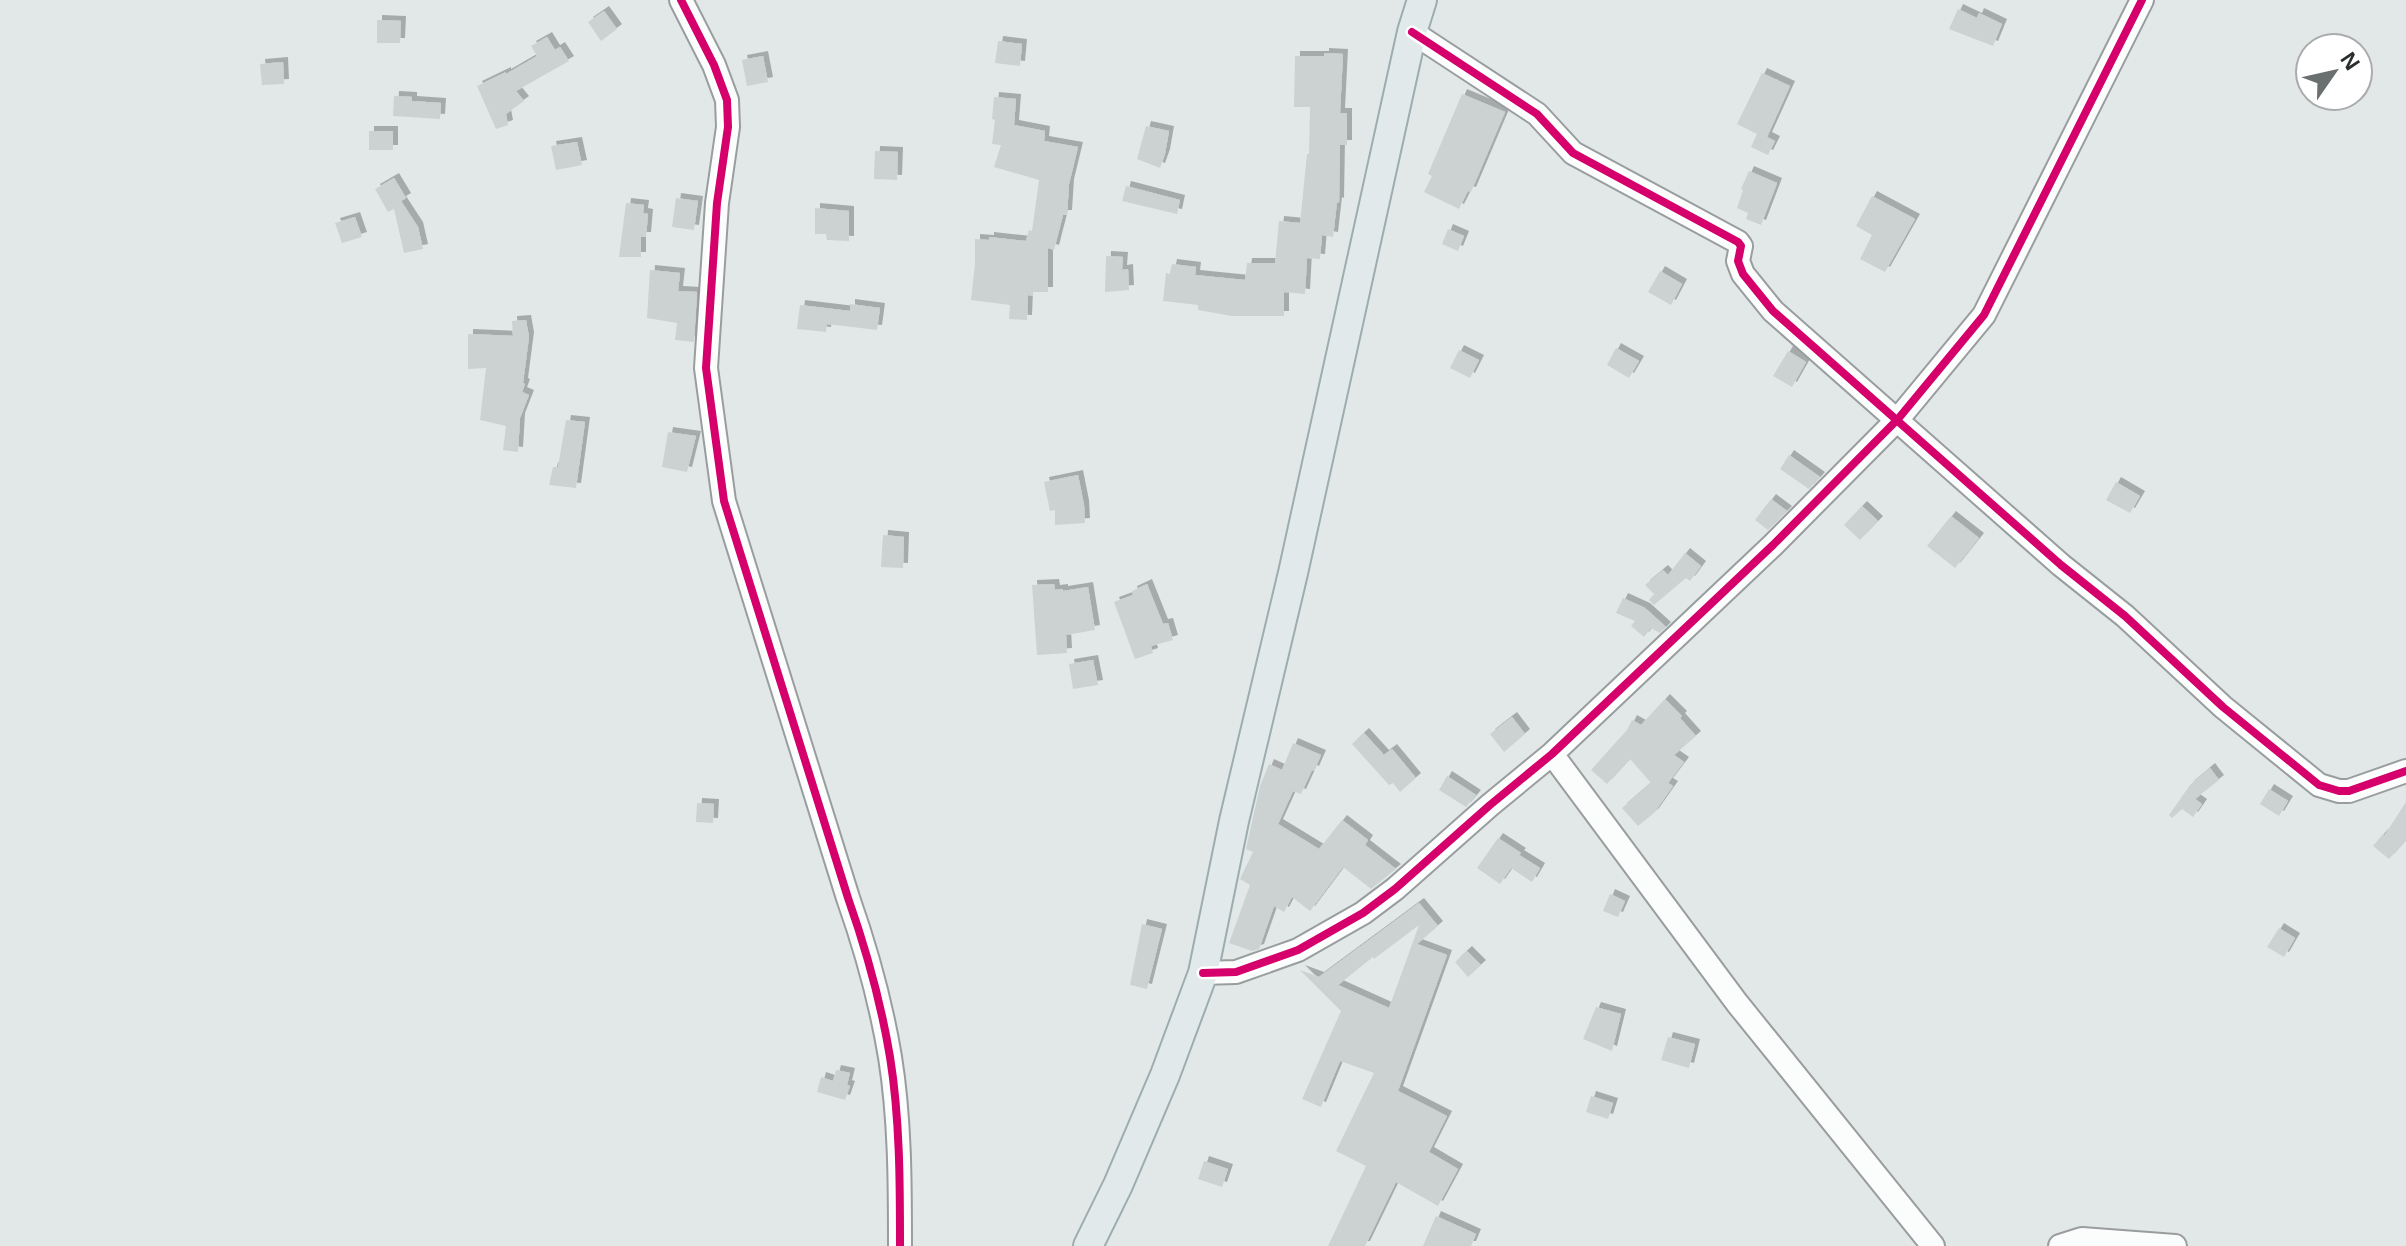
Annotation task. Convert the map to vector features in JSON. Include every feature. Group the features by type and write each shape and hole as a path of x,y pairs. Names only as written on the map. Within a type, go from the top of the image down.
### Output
{"main road":[{"path":"1088,1246 1165,1075 1203,973 1234,821 1293,573 1412,32 1422,0"}],"street":[{"path":"681,0 714,65 727,100 728,127 717,203 706,368 724,501 867,952 890,1057 895,1096 900,1246"},
{"path":"1203,973 1236,972 1272,961 1309,944 1363,913 1422,867 1552,754 1773,545 1898,419 1984,315 2142,0"},
{"path":"1412,32 1537,114 1573,153 1738,242 1741,246 1738,261 1743,274 1773,311 2061,565 2125,616 2223,707 2319,785 2349,791 2406,771"},
{"path":"1552,754 1737,1003 1933,1246"},
{"path":"2060,1246 2082,1239 2175,1246"}],"building":[{"path":"1958,9 1977,18 1979,13 2002,24 1993,46 1949,29"},
{"path":"604,11 617,29 601,41 588,22"},
{"path":"377,20 401,21 400,43 377,43"},
{"path":"547,37 555,50 560,47 569,61 516,91 524,101 506,114 508,125 496,129 477,86 537,56 531,46"},
{"path":"998,41 1022,44 1020,66 995,63"},
{"path":"1324,53 1343,54 1340,113 1347,113 1347,145 1340,145 1339,203 1333,237 1322,235 1320,259 1307,258 1305,294 1284,292 1284,316 1232,316 1198,310 1198,305 1163,301 1166,273 1170,274 1172,264 1196,267 1195,275 1245,280 1247,263 1275,263 1279,221 1300,223 1309,154 1310,107 1294,107 1295,56 1324,56"},
{"path":"763,56 768,82 747,86 742,60"},
{"path":"283,62 284,84 262,85 260,64"},
{"path":"1762,73 1790,86 1767,137 1775,141 1768,155 1751,147 1757,134 1737,124"},
{"path":"1462,94 1505,112 1471,192 1468,191 1459,209 1424,192 1432,176 1428,174"},
{"path":"394,96 441,103 440,119 393,116"},
{"path":"994,97 1016,99 1014,125 1045,131 1044,141 1078,147 1069,184 1067,215 1063,215 1054,250 1048,248 1048,292 1028,295 1027,320 1009,319 1010,305 971,300 975,239 989,240 989,237 1026,241 1029,230 1032,231 1039,180 994,167 1001,145 992,144"},
{"path":"1146,126 1169,131 1160,168 1137,159"},
{"path":"369,131 393,131 393,150 369,150"},
{"path":"577,142 582,165 556,170 551,146"},
{"path":"875,151 898,152 897,180 874,179"},
{"path":"1749,171 1777,183 1761,225 1746,219 1748,213 1737,208"},
{"path":"394,178 406,198 401,201 418,227 423,249 404,253 394,209 388,212 375,189"},
{"path":"1126,186 1180,200 1177,214 1122,201"},
{"path":"1872,196 1915,219 1885,272 1860,259 1872,235 1856,226"},
{"path":"676,198 698,201 694,230 672,227"},
{"path":"626,203 644,205 643,213 648,214 646,237 641,237 641,257 619,257"},
{"path":"815,208 849,211 849,241 827,240 826,234 815,234"},
{"path":"355,217 362,237 342,243 335,223"},
{"path":"1448,229 1464,236 1458,251 1442,244"},
{"path":"1106,256 1123,257 1122,270 1128,269 1129,290 1105,292"},
{"path":"650,270 680,273 678,291 697,292 694,342 675,340 677,323 647,318"},
{"path":"1660,271 1682,284 1671,305 1648,292"},
{"path":"850,304 880,308 877,330 827,324 826,332 797,329 800,305 850,311"},
{"path":"526,320 529,337 522,392 529,395 520,418 518,452 503,450 506,426 480,420 486,368 468,369 468,334 513,336 512,321"},
{"path":"1616,348 1639,361 1629,378 1607,365"},
{"path":"1459,350 1479,360 1470,378 1450,368"},
{"path":"1788,351 1806,362 1792,387 1773,376"},
{"path":"566,420 585,422 576,488 549,485 553,467 558,467"},
{"path":"668,432 696,436 687,472 662,467"},
{"path":"1789,455 1820,477 1809,489 1780,469"},
{"path":"1078,475 1085,523 1055,525 1055,510 1050,511 1044,482"},
{"path":"2116,482 2140,496 2130,513 2106,500"},
{"path":"1771,499 1787,511 1768,530 1755,520"},
{"path":"1862,506 1878,521 1860,540 1844,525"},
{"path":"1951,516 1979,538 1955,568 1927,546"},
{"path":"883,535 904,537 903,568 881,567"},
{"path":"1685,553 1701,566 1690,581 1686,578 1654,605 1649,600 1654,594 1645,585 1663,570 1668,575"},
{"path":"1054,584 1055,590 1063,591 1088,587 1095,630 1066,635 1067,653 1037,655 1032,585"},
{"path":"1147,584 1163,624 1168,623 1173,640 1151,646 1153,653 1135,659 1114,602 1133,595 1132,591"},
{"path":"1623,598 1645,608 1666,627 1660,633 1651,628 1644,637 1631,626 1635,621 1616,613"},
{"path":"1093,660 1098,685 1073,689 1069,664"},
{"path":"1665,699 1696,736 1674,755 1684,762 1668,783 1673,786 1654,813 1638,826 1622,808 1651,783 1630,759 1607,784 1591,770 1627,730 1632,720 1641,725"},
{"path":"1512,717 1525,734 1504,752 1490,734"},
{"path":"1364,733 1384,755 1392,749 1416,778 1400,792 1393,783 1389,785 1352,744"},
{"path":"1293,743 1321,755 1301,794 1293,791 1278,824 1319,849 1342,820 1368,840 1365,845 1396,869 1371,889 1343,867 1310,911 1292,897 1284,912 1274,906 1259,949 1252,951 1229,943 1250,885 1240,879 1253,852 1246,849 1260,786 1269,764 1282,770"},
{"path":"2210,768 2219,780 2195,799 2202,804 2193,817 2182,809 2172,818 2169,815 2190,785"},
{"path":"1447,776 1476,795 1466,807 1439,790"},
{"path":"2269,789 2288,801 2279,816 2260,804"},
{"path":"2406,802 2406,840 2389,859 2373,846 2384,836"},
{"path":"697,803 714,804 713,823 696,822"},
{"path":"1498,838 1540,868 1532,882 1511,868 1500,884 1477,868"},
{"path":"1610,894 1625,901 1618,917 1603,911"},
{"path":"1419,903 1438,926 1417,944 1447,955 1398,1091 1447,1116 1429,1152 1458,1169 1438,1206 1396,1182 1365,1246 1328,1246 1366,1166 1336,1151 1374,1073 1340,1061 1321,1107 1302,1099 1341,1011 1300,970 1319,977","holes":["1419,925 1389,1008 1338,985"]},
{"path":"1142,924 1162,929 1147,989 1130,985"},
{"path":"2279,928 2295,938 2284,957 2267,947"},
{"path":"1467,951 1481,965 1468,977 1455,962"},
{"path":"1596,1007 1621,1014 1612,1051 1583,1039"},
{"path":"1668,1037 1695,1044 1689,1068 1661,1060"},
{"path":"836,1070 850,1073 845,1100 817,1092 821,1077 833,1081"},
{"path":"1591,1096 1613,1103 1608,1119 1586,1112"},
{"path":"1204,1161 1228,1169 1222,1187 1198,1179"},
{"path":"1436,1216 1476,1234 1471,1246 1423,1246"}],"cycle path":[{"path":"681,0 714,65 727,100 728,127 717,203 706,368 724,501 878,996 896,1104 900,1246"},
{"path":"1203,973 1236,972 1298,950 1363,913 1395,889 1552,754 1773,545 1898,419 1984,315 2142,0"},
{"path":"1412,32 1537,114 1573,153 1738,242 1741,246 1738,261 1743,274 1773,311 2061,565 2125,616 2223,707 2319,785 2349,791 2406,771"}]}
